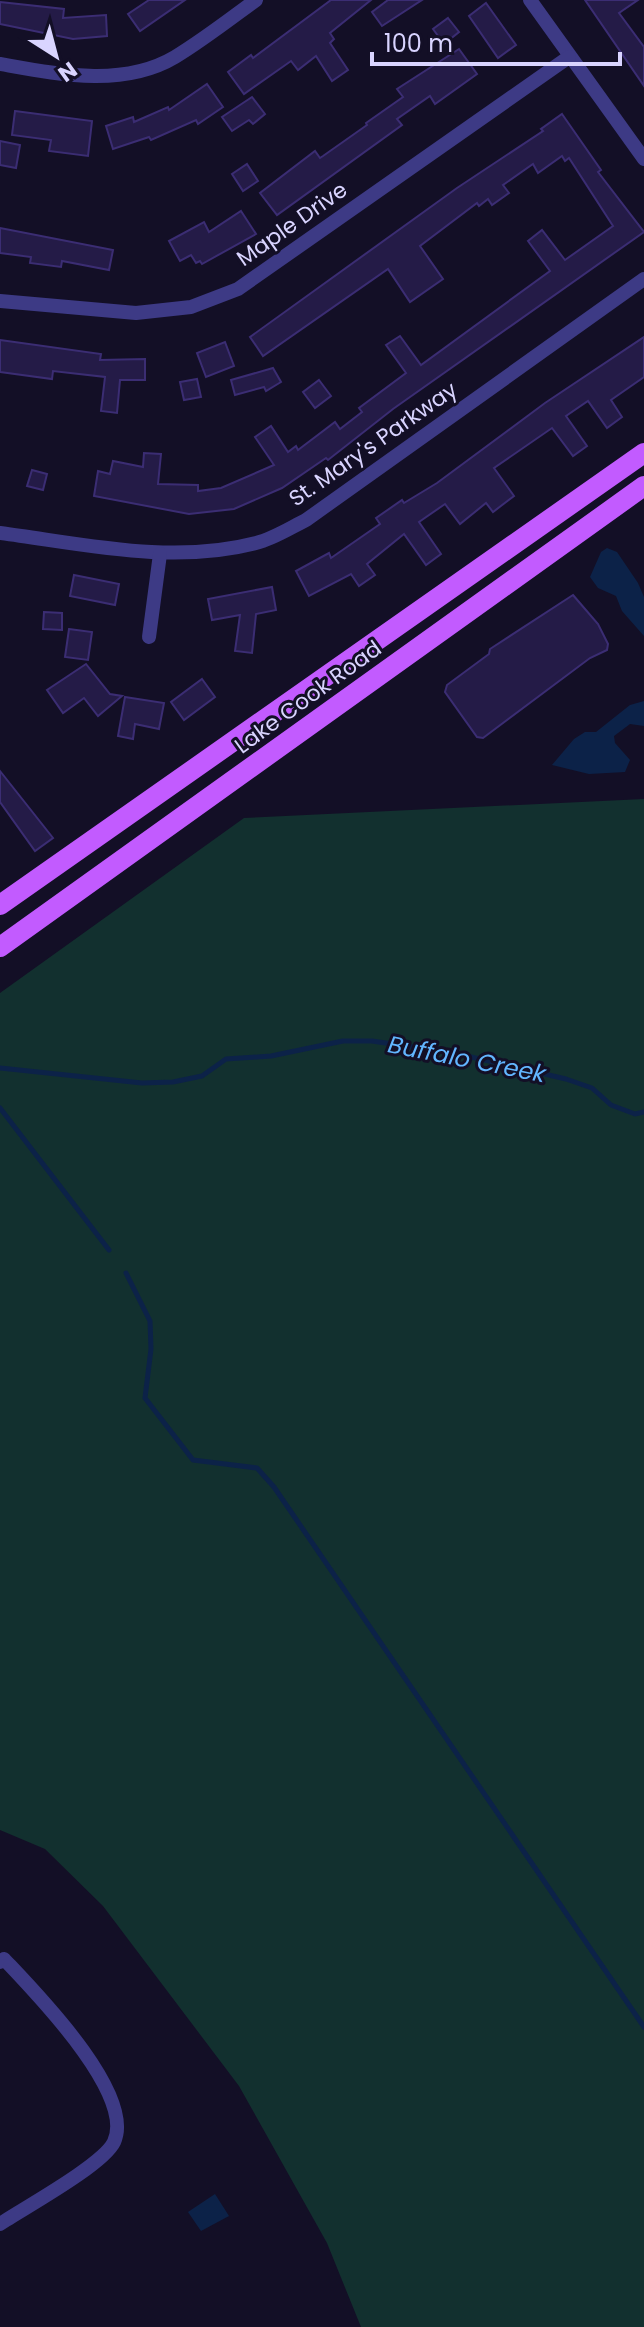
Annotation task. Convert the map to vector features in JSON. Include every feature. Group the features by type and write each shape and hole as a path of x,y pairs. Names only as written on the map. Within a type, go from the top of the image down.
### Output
{"main road":[{"name":"Lake Cook Road","path":"0,905 644,453"},
{"name":"Lake Cook Road","path":"0,947 644,486"}],"street":[{"path":"0,64 63,75 125,75 173,58 256,0"},
{"path":"530,0 644,159"},
{"name":"Maple Drive","path":"0,301 136,313 191,307 238,289 569,57"},
{"name":"St. Mary's Parkway","path":"0,533 160,554 214,551 259,543 306,520 644,279"},
{"path":"149,637 160,554"},
{"path":"0,2224 100,2158 114,2142 117,2121 113,2099 56,2015 1,1958"}],"green space":[{"path":"644,799 644,2327 361,2327 327,2243 239,2086 103,1906 45,1849 0,1830 0,993 244,818"}],"water":[{"path":"607,548 617,552 644,597 644,636 622,611 616,596 598,588 590,577 601,552"},
{"path":"644,701 644,726 630,724 614,736 615,743 630,760 625,772 589,774 552,765 574,739 585,732 596,732 630,705"},
{"path":"215,2194 229,2216 201,2231 188,2212"}],"building":[{"path":"149,0 185,0 140,31 128,14"},
{"path":"331,0 371,0 330,33 334,39 330,43 348,70 332,81 316,56 298,70 291,61 244,94 228,72 251,55 253,58"},
{"path":"388,0 422,0 382,26 372,12"},
{"path":"585,0 638,0 619,13 644,47 644,86"},
{"path":"0,2 64,9 63,18 106,15 107,36 73,39 0,24"},
{"path":"486,3 516,45 498,58 469,16"},
{"path":"448,18 459,32 444,44 433,29"},
{"path":"459,49 477,74 435,104 430,96 397,119 402,125 277,215 260,193 315,151 320,158 367,125 403,97 397,89"},
{"path":"207,84 223,107 198,124 196,120 151,140 149,137 113,149 106,126 133,117 134,122 168,107 169,110"},
{"path":"252,97 265,114 253,124 249,120 232,131 222,117"},
{"path":"15,111 92,121 88,156 49,151 51,140 12,135"},
{"path":"562,114 601,170 598,172 644,232 393,409 328,460 326,458 282,488 234,509 189,514 94,496 98,471 110,474 113,461 143,467 144,453 161,454 158,484 198,485 198,491 221,488 274,465 255,437 271,426 288,452 296,446 298,450 335,422 340,429 362,412 359,408 406,373 386,345 400,336 421,365 550,271 528,241 542,230 565,260 613,226 569,158 565,161 562,156 538,173 533,164 503,185 509,193 492,205 488,199 479,206 477,203 420,246 443,279 410,302 388,269 263,356 250,337 457,188 543,131 541,129"},
{"path":"0,141 20,145 16,168 0,165"},
{"path":"247,164 258,181 243,191 232,174"},
{"path":"241,211 256,234 202,264 200,261 196,263 191,255 180,261 169,241 204,222 209,232"},
{"path":"0,228 113,250 109,270 62,261 61,267 30,263 31,257 0,253"},
{"path":"644,337 644,377 611,400 622,417 607,428 588,401 566,416 587,446 573,456 552,428 494,468 514,496 493,512 486,503 460,524 445,504 419,522 441,554 426,565 404,534 367,564 375,575 359,586 351,574 309,596 296,571 329,553 331,558 380,524 376,518 402,500 404,503 437,483 545,403"},
{"path":"0,340 101,354 100,360 145,359 145,380 120,380 117,413 101,411 105,377 53,371 52,379 0,372"},
{"path":"225,342 234,366 206,377 197,353"},
{"path":"273,368 281,382 266,391 264,387 235,395 231,380"},
{"path":"197,379 201,397 184,400 180,382"},
{"path":"319,380 331,396 315,408 303,392"},
{"path":"32,470 47,474 43,490 27,486"},
{"path":"74,575 119,584 115,605 70,596"},
{"path":"272,587 276,610 256,614 252,653 235,651 240,615 212,620 208,599"},
{"path":"573,595 598,624 608,644 607,650 590,658 483,738 477,737 445,692 447,685 489,654 490,649"},
{"path":"44,612 62,613 62,630 43,629"},
{"path":"69,629 92,632 88,660 65,657"},
{"path":"86,664 110,694 122,696 98,716 84,698 63,713 47,690"},
{"path":"202,679 215,697 184,720 171,702"},
{"path":"125,697 164,703 159,729 135,724 133,739 118,736"},
{"path":"0,771 53,838 35,851 0,802"}],"waterway":[{"name":"Buffalo Creek","path":"0,1068 142,1083 173,1082 202,1076 226,1059 271,1056 343,1041 372,1041 454,1053 566,1079 592,1088 611,1105 635,1114 644,1112"},
{"path":"0,1108 109,1250"},
{"path":"126,1273 150,1321 151,1349 145,1398 193,1460 257,1468 274,1487 644,2027"}]}
